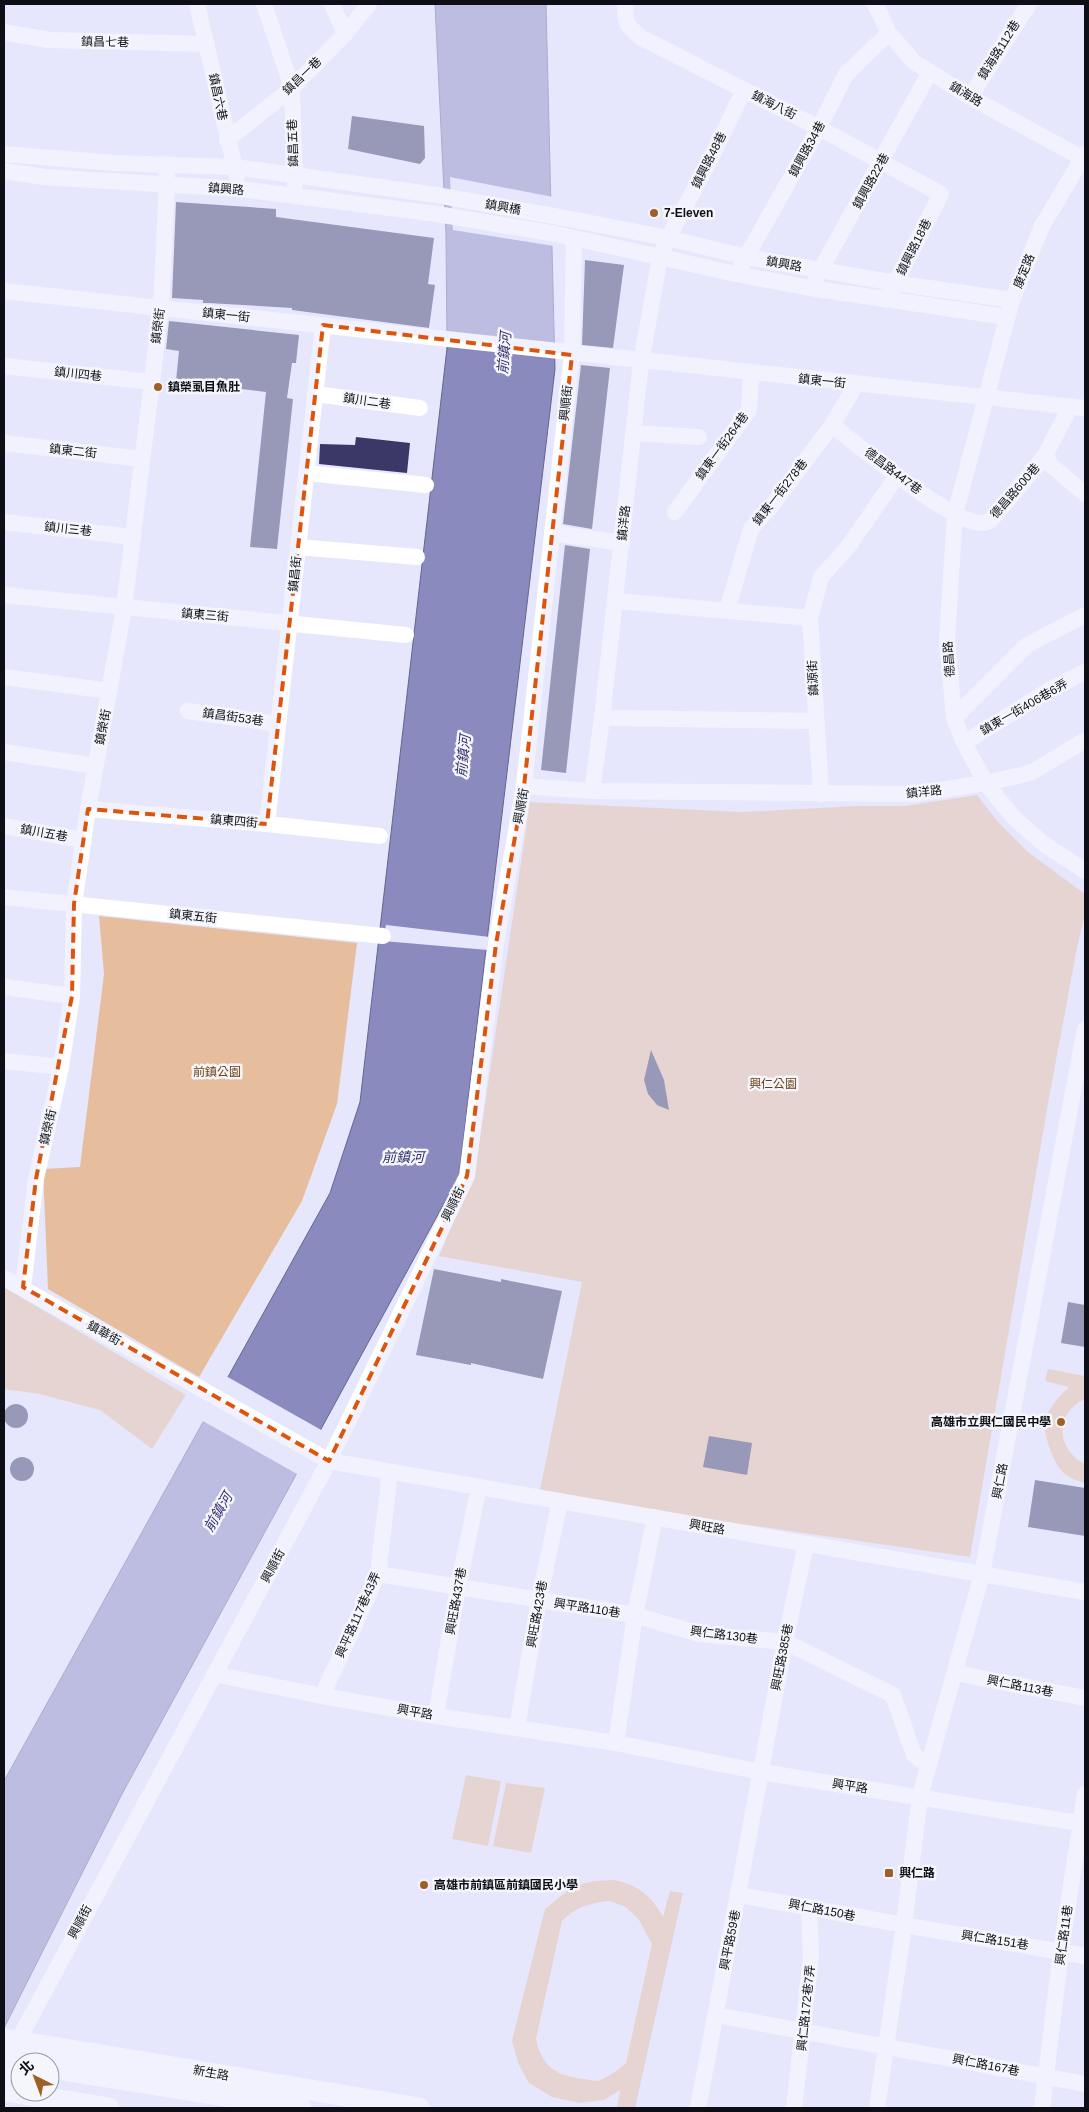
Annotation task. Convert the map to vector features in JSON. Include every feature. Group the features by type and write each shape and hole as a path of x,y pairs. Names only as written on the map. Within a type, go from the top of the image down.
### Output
{"street":[{"name":"鎮昌六巷","path":"196,4 240,189"},
{"name":"鎮昌五巷","path":"264,4 292,88 296,196"},
{"path":"332,4 345,34"},
{"name":"鎮昌一巷","path":"227,140 292,88 345,34 369,4"},
{"name":"鎮海八街","path":"626,4 624,15 630,28 642,38 819,128 941,194"},
{"name":"鎮海路","path":"875,4 889,33 914,62 970,97 1084,156"},
{"name":"鎮海路112巷","path":"970,97 1029,4"},
{"name":"鎮昌七巷","path":"4,32 49,40 207,44"},
{"name":"鎮興路34巷","path":"736,274 819,128 846,74 889,33"},
{"name":"鎮興路22巷","path":"810,288 882,162 930,72"},
{"name":"鎮興路48巷","path":"660,257 744,90"},
{"name":"鎮興路","path":"4,154 106,162 234,167 448,198"},
{"name":"康定路","path":"986,398 1012,300 1042,226 1084,156"},
{"name":"鎮榮街","path":"23,1288 36,1179 61,1068 72,996 74,904 83,840 124,608 161,308 167,184 166,164"},
{"name":"鎮興路","path":"4,172 44,177 240,189 448,217"},
{"name":"鎮興路18巷","path":"887,300 941,194"},
{"name":"鎮興橋","path":"448,198 559,217"},
{"name":"鎮興橋","path":"448,217 556,234"},
{"name":"鎮興路","path":"559,217 668,238 746,257 820,271 1012,300"},
{"name":"鎮興路","path":"556,234 736,274 810,288 1008,317"},
{"name":"興順街","path":"8,2066 10,2039 214,1674 329,1461 466,1176 493,944 524,786 552,533 574,238"},
{"name":"鎮洋路","path":"592,790 616,601 641,362 660,257"},
{"name":"鎮東一街","path":"4,291 449,339 565,354 1078,408"},
{"name":"鎮昌街","path":"267,824 322,325"},
{"name":"鎮川四巷","path":"4,366 151,382"},
{"name":"鎮東一街264巷","path":"674,512 749,410 751,374"},
{"name":"鎮東一街278巷","path":"727,610 751,529 773,504 832,425 856,384"},
{"name":"鎮川二巷","path":"315,394 420,408"},
{"name":"德昌路","path":"986,398 956,514 947,639 954,718 964,743 986,784 1014,817 1044,844 1084,868"},
{"name":"德昌路600巷","path":"956,514 983,523 991,520 1045,456 1078,408"},
{"name":"德昌路447巷","path":"832,425 897,476 956,514"},
{"path":"634,433 699,438"},
{"name":"鎮東二街","path":"4,443 142,459"},
{"path":"1045,456 1052,466 1085,494"},
{"path":"306,473 426,485"},
{"name":"鎮源街","path":"821,794 810,618 821,577 848,547 897,476"},
{"name":"鎮川三巷","path":"4,522 133,536"},
{"path":"552,533 622,543"},
{"path":"298,547 416,557"},
{"name":"鎮東三街","path":"4,595 406,636"},
{"path":"616,601 810,618"},
{"path":"954,718 1027,645 1085,615"},
{"name":"鎮東一街406巷6弄","path":"964,743 1049,690 1085,672"},
{"path":"4,677 110,690"},
{"name":"鎮昌街53巷","path":"188,711 278,724"},
{"path":"602,718 815,721"},
{"name":"鎮洋路","path":"524,786 592,790 914,794 986,784 1022,775 1085,740"},
{"path":"4,752 96,766"},
{"name":"鎮東四街","path":"88,809 267,824 380,836"},
{"name":"鎮川五巷","path":"4,826 83,840"},
{"name":"鎮東五街","path":"4,897 383,936"},
{"path":"4,987 72,996"},
{"name":"興仁路","path":"877,2108 904,1926 920,1796 982,1574 1085,1029"},
{"path":"4,1061 61,1068"},
{"name":"鎮華街","path":"4,1278 329,1461"},
{"name":"興旺路","path":"329,1461 1085,1592"},
{"name":"興平路117巷43弄","path":"322,1696 378,1574 390,1472"},
{"name":"興旺路437巷","path":"436,1716 458,1587 479,1487"},
{"name":"興旺路423巷","path":"517,1728 539,1600 560,1501"},
{"path":"616,1743 635,1615 655,1517"},
{"name":"興旺路385巷","path":"761,1772 784,1642 806,1544"},
{"name":"興平路110巷","path":"378,1574 635,1615"},
{"name":"興仁路130巷","path":"635,1615 699,1634 784,1642"},
{"path":"784,1642 893,1695 914,1755 928,1766"},
{"name":"興仁路113巷","path":"955,1673 1085,1698"},
{"name":"興平路","path":"214,1674 322,1696 436,1716 616,1743 761,1772 1083,1823"},
{"name":"興平路59巷","path":"698,2108 761,1772"},
{"name":"興仁路11巷","path":"1042,2108 1061,1952 1083,1823 1085,1794"},
{"name":"興仁路150巷","path":"739,1894 904,1926"},
{"name":"興仁路172巷7弄","path":"794,2108 812,1958 808,1908"},
{"name":"興仁路151巷","path":"904,1926 1085,1956"},
{"name":"興仁路167巷","path":"716,2015 1085,2084"},
{"name":"新生路","path":"10,2039 419,2108"},
{"name":"新生路","path":"60,2070 301,2108"},
{"path":"60,2085 208,2108"},
{"path":"4,2091 109,2108"}],"highlighted area":[{"path":"323,325 572,355 524,786 496,944 467,1176 329,1461 23,1287 36,1179 72,996 74,904 88,809 267,824"}],"green space":[{"name":"興仁公園","path":"977,795 998,822 1028,852 1085,894 1085,914 1049,1098 970,1557 539,1495 582,1282 439,1256 475,1171 530,802 741,812 857,806 905,806"},
{"name":"前鎮公園","path":"99,916 357,943 337,1104 302,1201 199,1377 48,1289 43,1169 80,1167 104,974"},
{"path":"4,1287 186,1395 152,1449 100,1410 39,1394 4,1389"},
{"path":"1048,1369 1085,1376 1085,1399 1075,1405 1068,1413 1062,1431 1068,1449 1085,1464 1085,1483 1063,1472 1049,1447 1045,1427 1046,1417 1054,1403 1069,1387 1045,1381"},
{"path":"466,1775 501,1781 488,1846 452,1839"},
{"path":"506,1783 545,1788 531,1853 493,1846"},
{"path":"615,1880 631,1885 649,1897 663,1917 670,1891 683,1893 635,2108 617,2108 620,2090 604,2100 579,2103 552,2097 529,2083 519,2065 512,2041 545,1909 573,1886 594,1881","holes":["610,1901 626,1907 639,1920 652,1944 626,2063 611,2075 598,2081 566,2076 552,2069 547,2064 542,2057 536,2039 562,1921 578,1909 596,1903"]}],"water":[{"name":"前鎮河","path":"435,4 546,4 555,369 459,1176 122,1794 4,2028 4,1781 330,1193 360,1102 447,348 446,233"}],"pier":[{"path":"450,177 553,197 554,246 453,230"},
{"path":"386,925 490,937 488,950 383,941"},
{"path":"226,1376 323,1431 299,1475 201,1420"}],"building":[{"path":"352,116 424,126 425,158 420,164 348,149"},
{"path":"176,202 276,209 276,217 434,238 428,284 435,285 429,328 292,310 292,308 203,303 203,300 172,298"},
{"path":"585,260 624,265 613,348 582,345"},
{"path":"169,321 299,335 296,363 292,363 287,398 293,399 277,549 250,547 266,392 176,381 179,351 166,349"},
{"path":"581,365 610,368 592,529 563,524"},
{"path":"356,437 410,443 407,473 319,464 320,444 355,445"},
{"path":"565,545 590,549 566,773 541,770"},
{"path":"651,1050 664,1080 669,1110 657,1105 648,1094 644,1080"},
{"path":"434,1269 562,1291 543,1379 471,1363 471,1365 416,1355"},
{"path":"1068,1302 1085,1305 1085,1347 1061,1343"},
{"path":"16,1404 25,1407 28,1416 25,1425 16,1428 7,1425 4,1416 7,1407"},
{"path":"709,1436 752,1443 747,1475 703,1467"},
{"path":"22,1457 31,1460 34,1469 31,1478 22,1481 13,1478 10,1469 13,1460"},
{"path":"1035,1480 1085,1488 1085,1536 1028,1527"}],"place":[{"name":"7-Eleven","path":"654,213"},
{"name":"鎮榮虱目魚肚","path":"158,387"},
{"name":"高雄市立興仁國民中學","path":"1061,1422"},
{"name":"興仁路","path":"889,1873"},
{"name":"高雄市前鎮區前鎮國民小學","path":"424,1885"}]}
